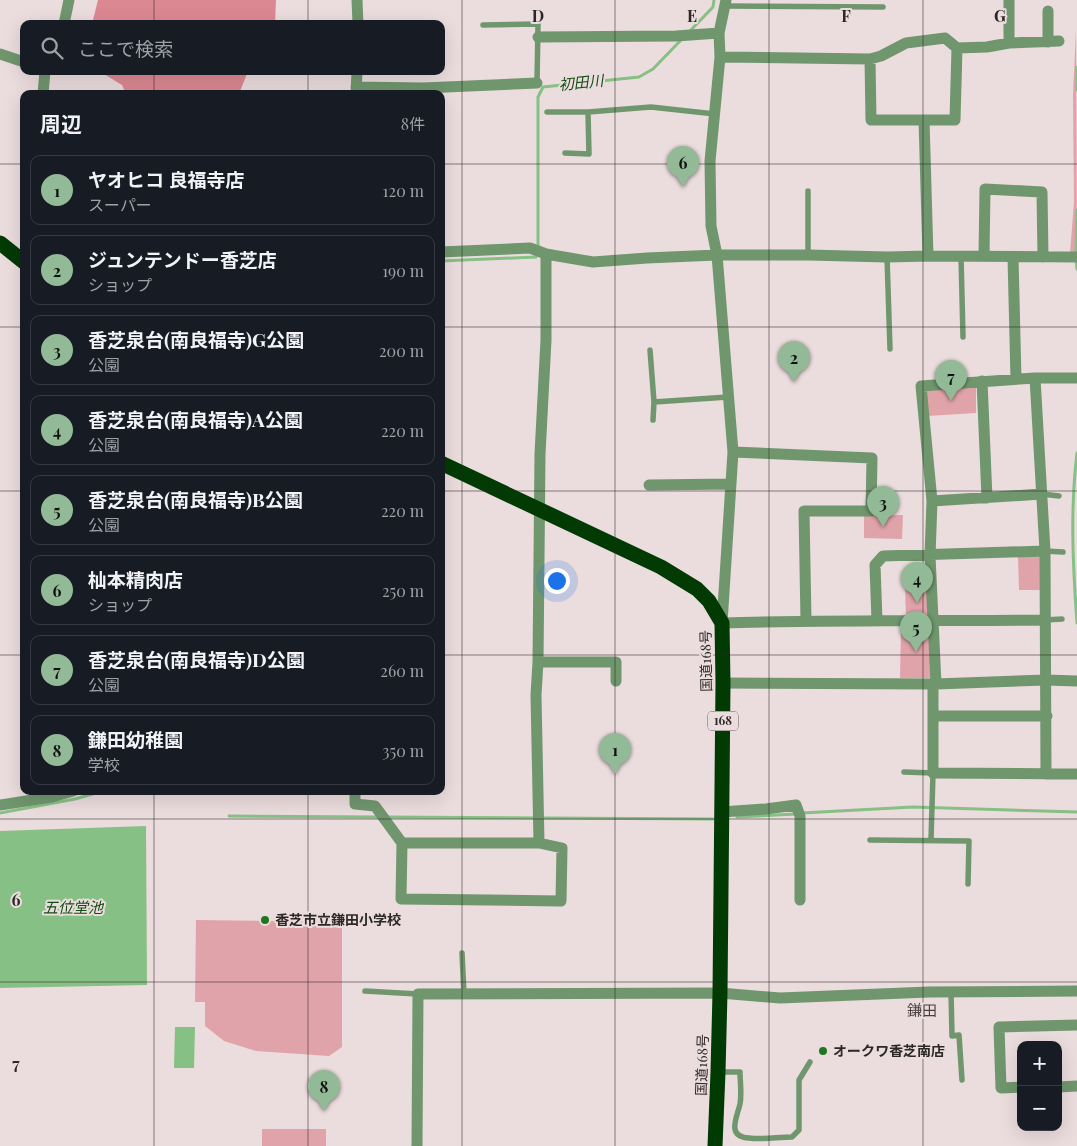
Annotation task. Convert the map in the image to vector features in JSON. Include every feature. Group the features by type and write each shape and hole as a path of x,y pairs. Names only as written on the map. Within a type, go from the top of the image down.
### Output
{"highway":[{"path":"0,243 20,259"},
{"name":"国道168号","path":"445,465 685,580 710,601 722,623 720,993 714,1146"}],"street":[{"path":"65,20 69,0"},
{"path":"357,0 358,20"},
{"path":"1008,43 1009,0"},
{"path":"726,3 719,33 720,57 710,160 711,226 717,255 733,452 722,623 806,620 934,622 1046,620"},
{"path":"720,57 870,58 881,56 906,43 945,38 957,48 1054,41 1048,11"},
{"path":"538,37 676,36 719,33"},
{"path":"870,58 871,120 955,120 957,48"},
{"path":"0,54 20,61"},
{"path":"43,90 45,75"},
{"path":"357,75 356,90 537,83"},
{"path":"924,120 928,256"},
{"path":"984,256 984,189 1042,192 1043,257"},
{"path":"445,252 530,248 546,254 593,262 717,255 1077,257"},
{"path":"539,843 536,695 540,454 546,340 546,254"},
{"path":"1013,257 1016,379"},
{"path":"1035,378 1045,551 1046,774"},
{"path":"1077,378 1035,378 921,386 932,501 930,556 935,684 933,773 1077,774"},
{"path":"982,381 987,498"},
{"path":"733,452 872,458 871,511 804,511 806,620"},
{"path":"649,485 731,484"},
{"path":"932,501 1042,494"},
{"path":"877,621 875,565 883,556 1045,551"},
{"path":"538,662 616,662 616,680"},
{"path":"723,683 935,684 1046,680 1077,681"},
{"path":"933,716 1047,716"},
{"path":"0,805 59,795"},
{"path":"355,795 355,804 374,806 402,843 401,899 561,901 562,848 539,843 402,843"},
{"path":"721,812 796,805 799,812 800,900"},
{"path":"417,1146 418,994 720,993 780,998 951,992 1077,991"},
{"path":"1017,1087 1001,1088 999,1028 1077,1025"},
{"path":"1062,1087 1077,1086"}],"lane":[{"path":"726,3 883,7"},
{"path":"483,25 538,24 537,83"},
{"path":"547,112 588,112 651,107 715,114"},
{"path":"565,153 590,154 588,112"},
{"path":"808,191 808,255"},
{"path":"961,256 963,336"},
{"path":"887,257 890,349"},
{"path":"650,350 654,402 653,420"},
{"path":"654,402 728,397"},
{"path":"1042,494 1059,496"},
{"path":"1045,551 1063,552"},
{"path":"1046,620 1062,620"},
{"path":"904,772 933,773 931,840"},
{"path":"870,840 969,841 968,884"},
{"path":"462,953 464,994"},
{"path":"365,991 418,994"},
{"path":"951,992 952,1036 959,1035 962,1080"},
{"path":"718,1072 740,1072 740,1103 734,1128 738,1134 748,1138 792,1137 799,1130 799,1080 810,1062"}],"shaded area":[{"path":"98,0 276,0 275,20 93,20"},
{"path":"1076,31 1077,252 1070,253 1074,202 1073,94"},
{"path":"106,75 246,75 241,90 124,90 122,85"},
{"path":"976,384 976,413 927,416 924,388"},
{"path":"903,515 902,539 864,538 864,516"},
{"path":"1042,554 1043,590 1019,590 1018,556"},
{"path":"929,586 929,619 906,619 905,587"},
{"path":"901,626 930,626 931,678 900,678"},
{"path":"196,920 342,922 342,1047 329,1056 256,1051 224,1041 205,1026 205,1002 195,1002"},
{"path":"262,1129 326,1129 326,1146 262,1146"}],"water":[{"name":"五位堂池","path":"146,826 147,985 0,988 0,831"},
{"path":"175,1027 195,1027 194,1068 174,1068"}],"waterway":[{"name":"初田川","path":"690,31 713,7 714,0"},
{"name":"初田川","path":"538,245 538,97 543,87 639,77 653,69 682,39"},
{"path":"1077,67 1077,90"},
{"path":"1076,254 1077,210"},
{"name":"初田川","path":"445,261 536,257"},
{"path":"1076,260 1077,269"},
{"path":"1077,453 1073,517 1073,560 1077,623"},
{"name":"初田川","path":"0,813 89,795"},
{"path":"802,813 913,807 1077,812"},
{"path":"737,817 796,814"},
{"path":"229,816 379,817"},
{"path":"387,817 713,819"}],"place":[{"name":"杣本精肉店","path":"683,187"},
{"name":"ジュンテンドー香芝店","path":"794,382"},
{"name":"香芝泉台(南良福寺)D公園","path":"951,401"},
{"name":"香芝泉台(南良福寺)G公園","path":"883,527"},
{"name":"香芝泉台(南良福寺)A公園","path":"917,603"},
{"name":"香芝泉台(南良福寺)B公園","path":"916,652"},
{"name":"ヤオヒコ 良福寺店","path":"615,774"},
{"name":"香芝市立鎌田小学校","path":"265,920"},
{"name":"オークワ香芝南店","path":"823,1051"},
{"name":"鎌田幼稚園","path":"324,1111"}],"district":[{"name":"鎌田","path":"922,1011"}]}
